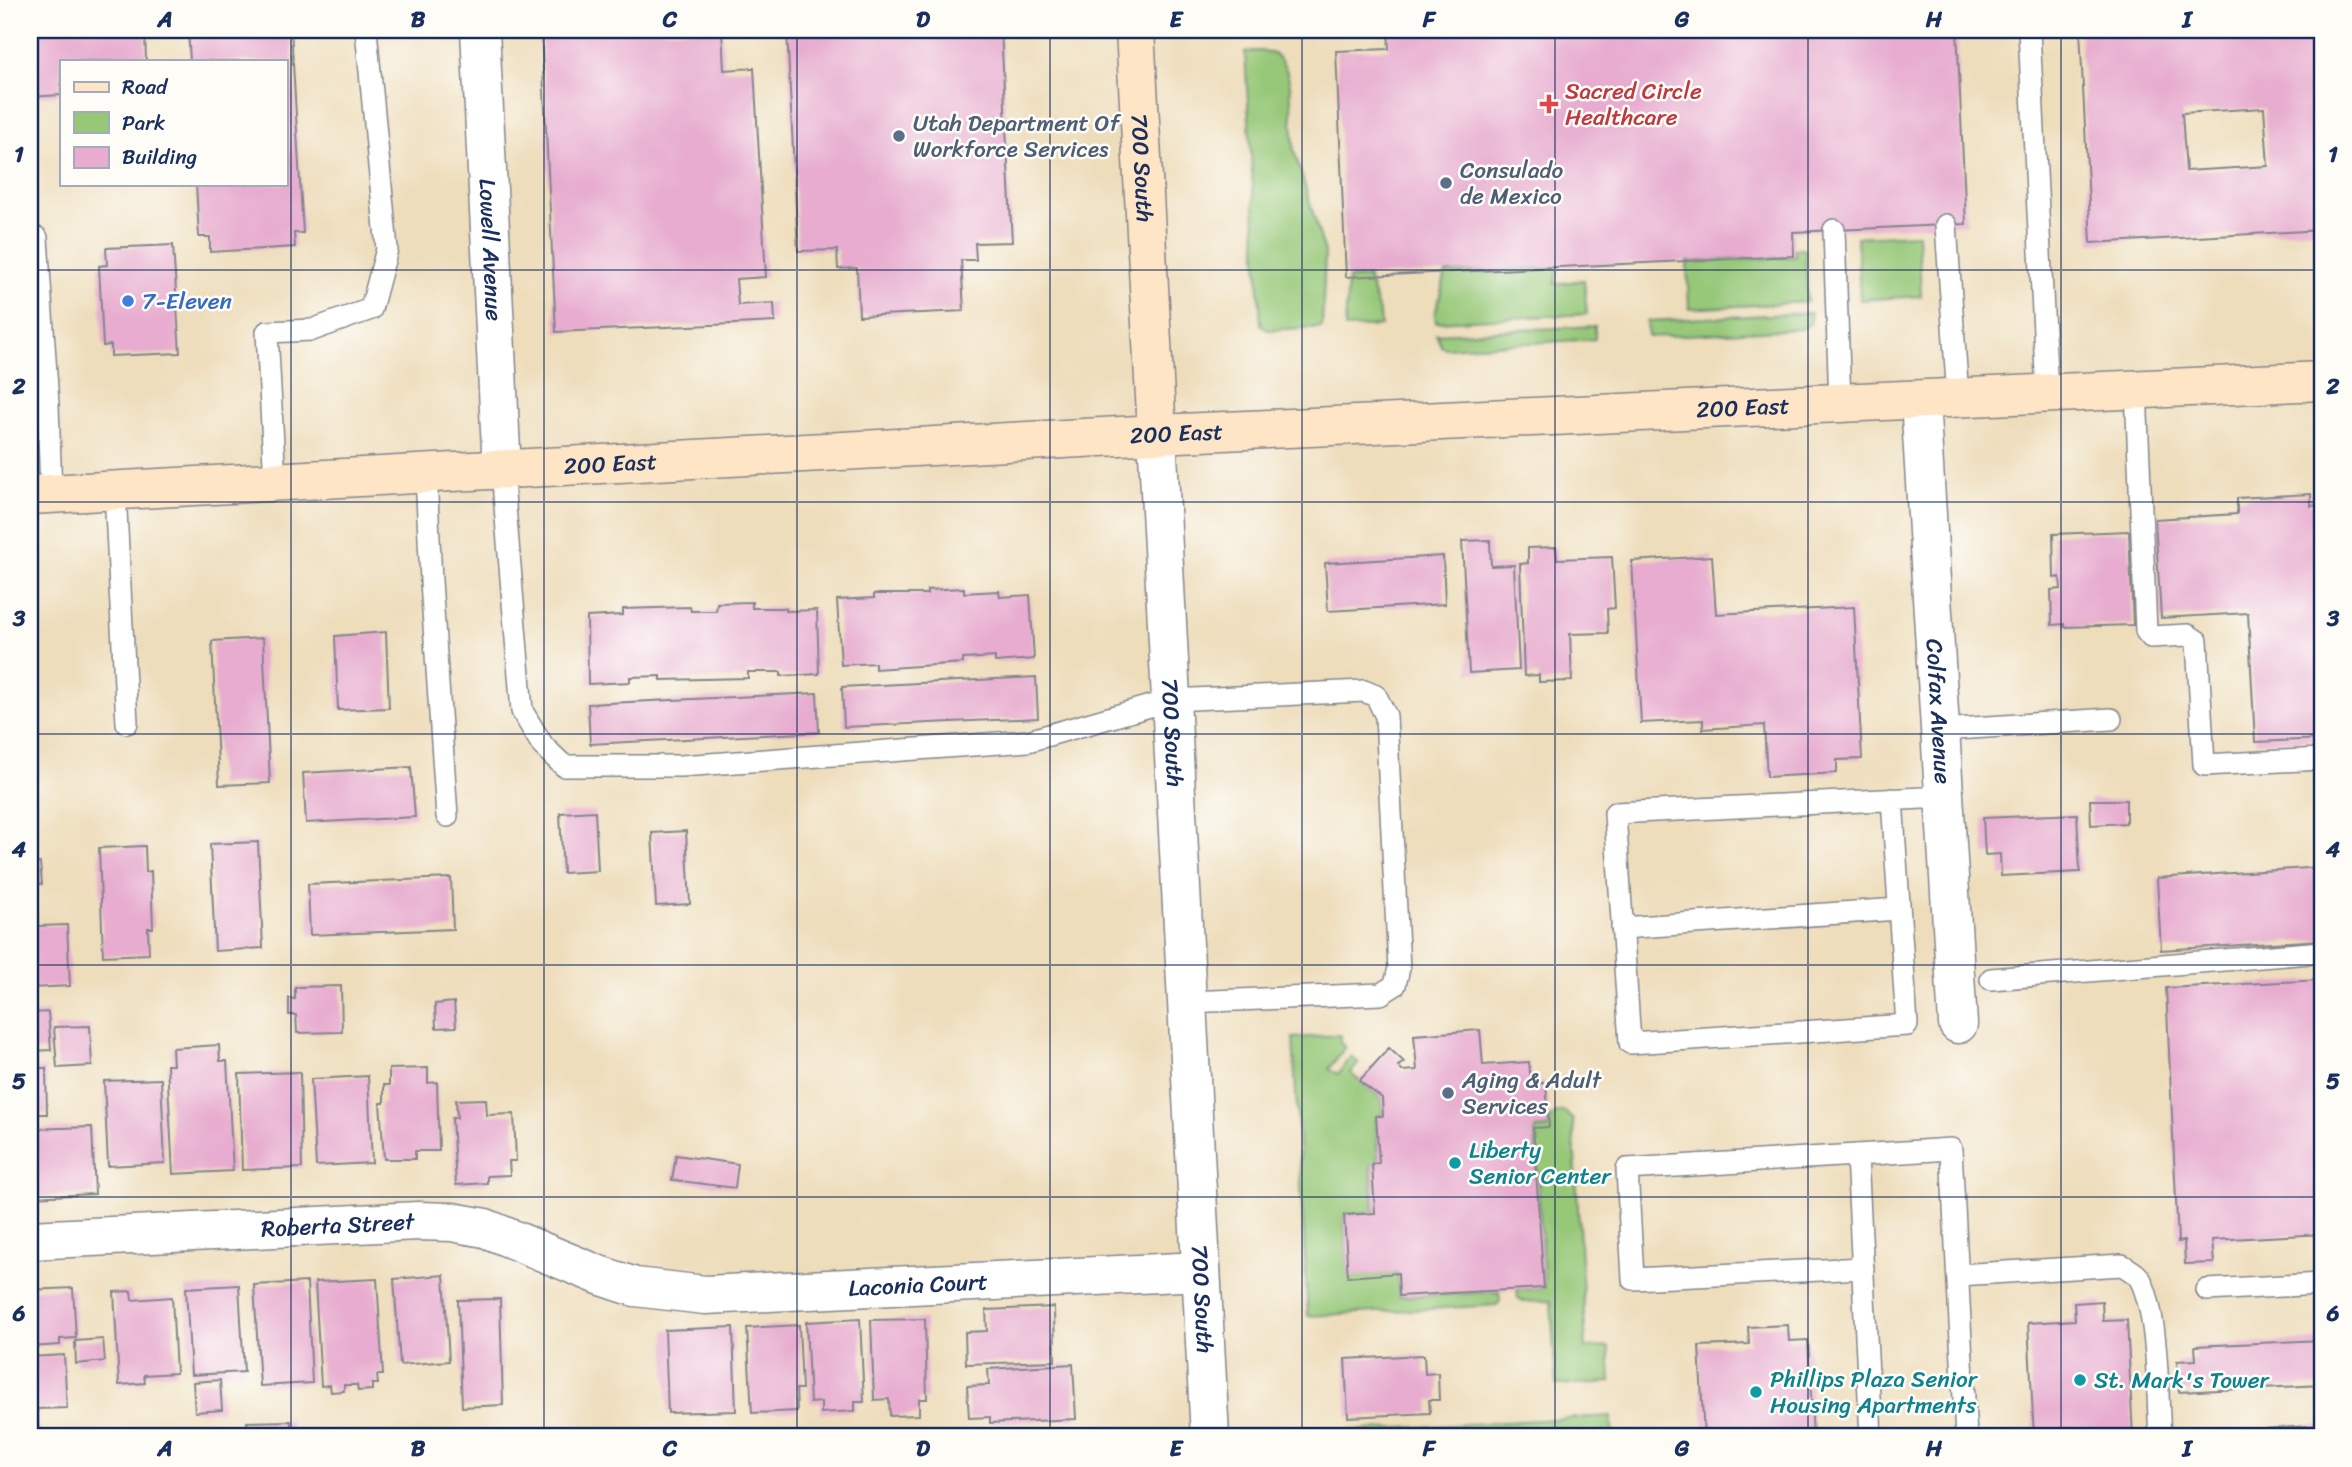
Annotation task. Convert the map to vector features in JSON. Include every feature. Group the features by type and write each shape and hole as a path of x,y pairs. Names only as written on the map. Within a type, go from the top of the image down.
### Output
{"street":[{"name":"Lowell Avenue","path":"480,30 502,470"},
{"name":"700 South","path":"1135,30 1210,1437"},
{"name":"200 East","path":"40,495 1157,434 2322,381"},
{"name":"Colfax Avenue","path":"1920,400 1958,1024"},
{"name":"Roberta Street","path":"30,1240 418,1221 452,1222 485,1228 599,1276 635,1287"},
{"name":"Laconia Court","path":"635,1287 726,1295 1201,1271"}],"lane":[{"path":"275,482 268,332 312,330 371,309 387,249 366,30"},
{"path":"2029,30 2047,393"},
{"path":"1945,225 1958,398"},
{"path":"1834,230 1840,403"},
{"path":"30,239 37,238 48,404 40,495"},
{"path":"2136,390 2146,631 2151,637 2188,635 2197,641 2204,765 2322,759"},
{"path":"502,470 522,711 542,746 564,766 681,766 1028,741 1171,700 1364,691 1376,696 1386,716 1399,968 1395,985 1381,994 1187,1002"},
{"path":"426,474 430,581 447,816"},
{"path":"115,491 127,723"},
{"path":"1940,730 2111,719"},
{"path":"1892,799 1907,1025 1630,1043 1615,813 1892,799 1944,797"},
{"path":"1622,928 1899,909"},
{"path":"1991,979 2322,952"},
{"path":"1863,1268 1633,1279 1627,1169 1951,1149 1966,1437"},
{"path":"1857,1155 1871,1437"},
{"path":"1958,1275 2122,1265 2135,1273 2142,1282 2153,1327 2160,1437"},
{"path":"2207,1290 2322,1284"}],"green space":[{"path":"1245,52 1270,52 1279,58 1286,69 1290,85 1294,150 1325,253 1322,327 1268,330 1261,325"},
{"path":"1918,234 1921,296 1860,300 1857,237"},
{"path":"1795,249 1805,249 1807,302 1689,309 1687,262 1795,257"},
{"path":"1558,268 1555,284 1584,280 1587,314 1436,322 1435,314 1446,273"},
{"path":"1368,277 1381,326 1345,328 1348,279"},
{"path":"1811,313 1811,323 1801,329 1648,337 1647,321"},
{"path":"1595,326 1595,339 1445,348 1441,346 1436,334"},
{"path":"1340,1035 1340,1043 1345,1047 1329,1069 1338,1074 1351,1056 1359,1063 1350,1073 1382,1099 1383,1115 1376,1116 1378,1163 1371,1164 1374,1212 1344,1215 1348,1276 1397,1273 1399,1297 1499,1292 1500,1301 1497,1305 1308,1316 1293,1038"},
{"path":"1558,1112 1565,1112 1573,1120 1586,1348 1609,1347 1611,1382 1556,1385 1551,1301 1523,1302 1518,1298 1517,1290 1544,1288 1535,1129 1549,1128 1549,1119"},
{"path":"1611,1416 1613,1437 1314,1437 1314,1433"}],"building":[{"path":"30,30 145,30 146,60 60,60 60,95 30,97"},
{"path":"188,30 291,30 303,233 294,233 295,247 210,252 210,237 199,237 196,186 287,186 287,60 190,60"},
{"path":"541,30 722,30 724,70 754,68 766,277 736,279 738,305 774,303 775,322 556,332"},
{"name":"Utah Department Of Workforce Services","path":"787,30 1001,30 1012,242 975,243 976,260 961,260 964,311 859,316 857,268 838,269 837,250 798,251"},
{"path":"1388,30 1957,30 1966,224 1793,232 1794,256 1346,277 1336,51 1389,49"},
{"path":"2080,30 2322,30 2322,230 2091,243","holes":["2264,108 2268,166 2186,171 2182,113"]},
{"path":"173,245 180,353 111,356 111,345 103,346 99,266 107,265 106,248"},
{"path":"2311,494 2311,506 2320,505 2322,539 2322,570 2315,571 2318,627 2322,627 2322,739 2255,742 2248,613 2161,618 2155,519 2237,514 2237,498"},
{"path":"2129,531 2133,625 2052,625 2051,590 2061,589 2060,577 2054,578 2053,534"},
{"path":"1490,540 1491,566 1514,565 1519,670 1469,673 1462,541"},
{"path":"1556,547 1557,559 1612,557 1615,608 1607,609 1608,633 1570,634 1572,681 1539,682 1539,675 1524,676 1520,564 1528,563 1528,548"},
{"path":"1443,556 1445,604 1328,611 1325,563"},
{"path":"1712,556 1716,614 1854,607 1862,759 1837,760 1837,773 1767,777 1764,725 1703,729 1703,720 1641,723 1632,561"},
{"path":"964,588 964,593 999,591 1000,597 1030,595 1034,659 995,662 995,657 963,659 963,663 875,669 875,663 841,665 837,600 874,598 874,594 927,594 927,590"},
{"path":"752,602 752,608 817,610 819,674 781,676 781,672 748,672 748,678 661,680 661,676 630,677 630,682 588,684 587,617 623,615 623,609 690,607 691,611 716,611 717,603"},
{"path":"386,632 389,708 338,710 335,636"},
{"path":"263,638 270,783 219,785 212,641"},
{"path":"1036,677 1038,718 844,727 842,687"},
{"path":"817,693 819,732 590,744 588,704"},
{"path":"411,767 415,817 306,823 303,773"},
{"path":"2090,800 2126,800 2126,823 2091,825"},
{"path":"595,811 598,871 563,873 560,813"},
{"path":"2077,814 2080,872 2001,876 2000,854 1985,855 1983,818"},
{"path":"686,831 690,904 656,906 652,833"},
{"path":"258,842 263,948 215,951 210,844"},
{"path":"145,846 146,872 151,871 153,928 148,928 149,954 103,956 99,848"},
{"path":"40,863 42,884 30,885 30,864"},
{"path":"2322,867 2322,940 2161,950 2157,878"},
{"path":"451,878 453,929 310,935 308,884"},
{"path":"38,911 38,926 67,925 70,986 30,988 30,912"},
{"path":"2322,980 2322,1234 2212,1240 2214,1263 2185,1264 2184,1241 2178,1242 2166,988"},
{"path":"341,986 342,1032 297,1033 296,1015 289,1015 289,998 295,999 295,987"},
{"path":"454,1002 456,1027 436,1028 435,1004"},
{"path":"30,1008 32,1013 48,1012 51,1050 33,1051 34,1055 30,1056"},
{"path":"90,1026 92,1066 57,1068 54,1027"},
{"name":"Liberty Senior Center","path":"1480,1030 1483,1065 1529,1062 1531,1083 1546,1083 1549,1127 1533,1128 1544,1288 1399,1296 1398,1273 1348,1277 1344,1215 1375,1213 1372,1164 1379,1163 1376,1116 1383,1116 1382,1098 1359,1081 1389,1048 1404,1062 1398,1066 1402,1071 1417,1070 1414,1035"},
{"path":"219,1045 220,1061 227,1061 233,1171 173,1174 167,1065 173,1065 172,1048"},
{"path":"30,1068 46,1068 47,1114 32,1114 32,1126 30,1126"},
{"path":"428,1068 428,1083 437,1082 439,1151 415,1151 415,1159 384,1159 380,1103 384,1103 384,1085 389,1085 389,1069"},
{"path":"300,1072 302,1168 242,1170 239,1074"},
{"path":"368,1076 372,1163 316,1166 311,1079"},
{"path":"161,1079 165,1163 108,1166 104,1081"},
{"path":"486,1099 487,1115 514,1114 516,1161 509,1161 510,1175 487,1176 487,1183 456,1185 452,1118 457,1118 456,1100"},
{"path":"92,1127 95,1194 30,1197 30,1129"},
{"path":"676,1155 738,1164 735,1188 672,1180"},
{"path":"444,1275 449,1361 400,1365 394,1279"},
{"path":"377,1279 383,1375 377,1375 378,1384 372,1384 372,1390 358,1391 357,1385 344,1385 344,1391 331,1392 330,1385 321,1386 315,1282"},
{"path":"307,1282 312,1383 260,1386 254,1285"},
{"path":"239,1285 244,1372 191,1375 186,1288"},
{"path":"73,1288 76,1338 60,1339 60,1345 30,1347 30,1290"},
{"path":"131,1291 132,1300 172,1297 176,1373 144,1375 145,1383 119,1385 114,1292"},
{"path":"500,1299 503,1405 462,1407 458,1300"},
{"name":"St. Mark's Tower","path":"2102,1301 2103,1321 2127,1320 2133,1437 2034,1437 2028,1323 2075,1320 2074,1303"},
{"path":"1054,1307 1055,1361 966,1364 965,1332 987,1331 986,1310"},
{"path":"860,1319 864,1402 855,1402 855,1411 821,1413 821,1402 810,1403 806,1322"},
{"path":"925,1319 927,1399 919,1399 919,1415 890,1416 889,1399 874,1400 871,1320"},
{"path":"799,1325 802,1389 796,1389 797,1411 752,1413 747,1328"},
{"name":"Phillips Plaza Senior Housing Apartments","path":"1788,1325 1789,1341 1808,1340 1813,1437 1704,1437 1699,1346 1749,1344 1748,1327"},
{"path":"733,1327 736,1411 668,1413 665,1330"},
{"path":"103,1339 105,1361 76,1364 75,1341"},
{"path":"2322,1340 2322,1385 2179,1392 2177,1361 2196,1360 2195,1346"},
{"path":"64,1355 67,1408 37,1409 39,1437 30,1437 30,1357"},
{"path":"1424,1355 1425,1374 1438,1373 1439,1400 1429,1400 1430,1413 1348,1417 1345,1359"},
{"path":"1073,1364 1076,1419 990,1423 990,1417 969,1418 967,1386 989,1385 988,1369"},
{"path":"220,1380 222,1410 195,1412 193,1382"},
{"path":"291,1421 291,1437 248,1437 247,1422"},
{"path":"2322,1425 2322,1437 2222,1437 2222,1432"},
{"path":"212,1427 213,1437 178,1437 177,1429"}],"place":[{"name":"Sacred Circle Healthcare","path":"1549,104"},
{"name":"Utah Department Of Workforce Services","path":"899,136"},
{"name":"Consulado de Mexico","path":"1446,183"},
{"name":"7-Eleven","path":"128,301"},
{"name":"Aging & Adult Services","path":"1448,1093"},
{"name":"Liberty Senior Center","path":"1455,1163"},
{"name":"St. Mark's Tower","path":"2080,1380"},
{"name":"Phillips Plaza Senior Housing Apartments","path":"1756,1392"}]}
